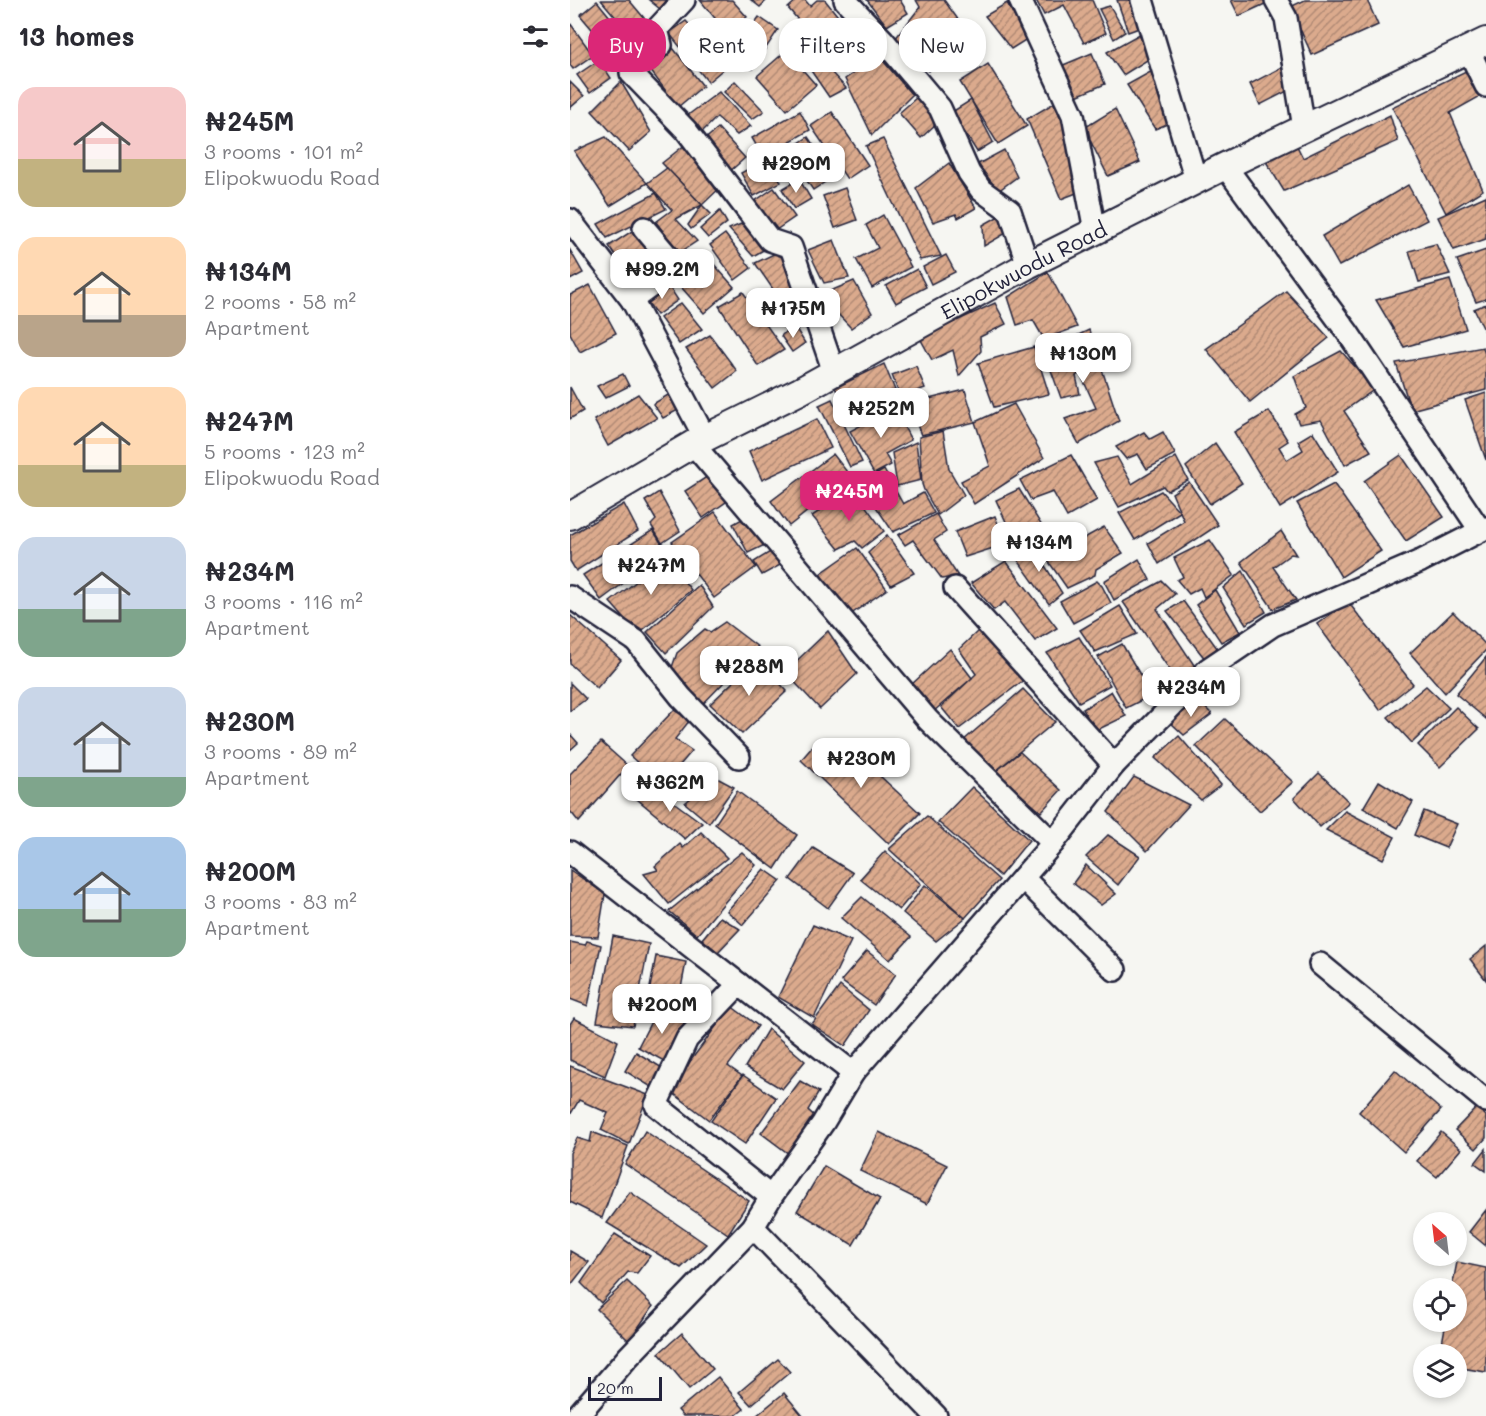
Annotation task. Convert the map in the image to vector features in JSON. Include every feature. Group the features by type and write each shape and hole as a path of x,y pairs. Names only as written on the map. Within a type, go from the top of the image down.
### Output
{"street":[{"path":"684,0 657,29 661,45 632,73 686,130 770,240 791,247 834,372"},
{"path":"845,0 883,40 940,108 969,173 981,190 1010,211 1028,265"},
{"path":"1020,0 1072,115 1095,231"},
{"path":"1142,0 1196,180"},
{"path":"1276,0 1287,18 1304,128"},
{"path":"1477,45 1486,86"},
{"name":"Elipokwuodu Road","path":"570,516 699,441 800,391 1028,265 1196,180 1477,45"},
{"path":"577,1416 628,1357 753,1227 771,1197 824,1123 853,1073 1053,843 1114,765 1208,669 1273,625 1421,561 1483,529 1348,333 1225,166"},
{"path":"570,220 632,300 699,441 928,720 1053,843"},
{"path":"632,300 677,267 644,228"},
{"path":"956,588 1114,765"},
{"path":"570,597 636,641 681,697 739,757"},
{"path":"570,852 853,1073"},
{"path":"1023,878 1115,970"},
{"path":"1320,964 1486,1101"},
{"path":"739,984 687,1039 656,1105 771,1197"},
{"path":"753,1227 936,1416"}],"building":[{"path":"601,0 629,0 644,18 616,18"},
{"path":"649,0 667,0 660,9"},
{"path":"700,0 732,0 747,17 746,18 715,18"},
{"path":"751,0 767,0 760,7"},
{"path":"797,0 805,0 810,6 817,0 825,0 839,18 796,18 788,8"},
{"path":"867,0 900,0 908,13 887,26 887,18 881,18"},
{"path":"916,0 944,0 957,18 911,18 920,7"},
{"path":"1036,0 1092,0 1106,33 1084,43 1064,5 1044,15"},
{"path":"1117,0 1132,0 1142,27 1128,32"},
{"path":"1231,0 1266,0 1267,3 1239,16"},
{"path":"1305,0 1367,0 1378,25 1312,55 1290,7"},
{"path":"597,1 611,18 588,18 588,24 580,15"},
{"path":"1007,3 1027,39 1011,49 985,16"},
{"path":"1110,6 1125,32 1114,39 1099,9"},
{"path":"767,22 778,30 767,46"},
{"path":"570,23 588,48 588,58 573,69 570,65"},
{"path":"678,27 678,44 669,33"},
{"path":"1145,31 1157,54 1123,75 1107,52"},
{"path":"673,48 678,54 678,72 692,72 703,86 678,107 652,72 666,72 666,53"},
{"path":"1092,53 1105,84 1074,97 1061,66"},
{"path":"779,57 779,72 805,72 816,85 787,110 757,76 762,72 767,72 767,67"},
{"path":"988,64 1027,126 998,144 960,82 976,72 986,72"},
{"path":"1288,64 1299,85 1260,105 1250,84"},
{"path":"887,65 912,95 872,135 845,79 855,72 887,72"},
{"path":"1163,65 1189,115 1155,129 1127,85"},
{"path":"1476,66 1486,93 1450,113 1483,190 1446,213 1392,107"},
{"path":"588,68 588,72 607,72 611,78 590,93 577,75"},
{"path":"700,72 720,72 708,82"},
{"path":"812,72 831,72 846,88 829,97"},
{"path":"735,81 764,111 752,119 724,92"},
{"path":"570,82 584,96 570,108"},
{"path":"621,82 651,132 629,151 592,111"},
{"path":"719,92 751,126 737,135 717,117 699,135 684,118"},
{"path":"916,98 938,122 921,138 899,113"},
{"path":"971,100 993,142 977,152 952,112"},
{"path":"1054,103 1092,187 1061,199 1027,119"},
{"path":"1115,109 1140,162 1108,176 1084,128"},
{"path":"800,111 810,130 763,157 752,138"},
{"path":"832,112 868,165 847,179 811,126"},
{"path":"1390,115 1398,141 1284,191 1262,155 1294,140 1303,158"},
{"path":"718,128 745,158 728,173 701,143"},
{"path":"606,137 647,183 610,206 574,151"},
{"path":"808,137 834,176 813,190 787,151"},
{"path":"883,139 941,256 920,260 866,146"},
{"path":"691,140 722,186 702,205 662,163"},
{"path":"1004,150 1017,177 998,191 978,164"},
{"path":"768,158 781,182 754,196 741,173"},
{"path":"949,163 976,208 958,218 956,214 933,222 916,188"},
{"path":"667,168 702,205 676,219 697,241 679,253 656,222 672,210 647,183"},
{"path":"799,179 811,199 794,209 782,189"},
{"path":"1408,185 1427,220 1339,266 1322,236"},
{"path":"774,188 795,217 773,232 752,203"},
{"path":"845,188 857,220 835,228 823,196"},
{"path":"656,193 666,209 607,238 598,224"},
{"path":"1486,196 1486,239 1454,250 1438,217"},
{"path":"702,205 711,214 691,229 688,225"},
{"path":"720,211 727,223 708,238 700,229"},
{"path":"883,215 911,267 872,288 856,259 878,248 866,225"},
{"path":"999,216 1008,232 984,246 983,225"},
{"path":"746,222 767,248 753,256 729,229"},
{"path":"635,229 662,268 636,286 609,246"},
{"path":"725,234 751,268 735,280 710,245"},
{"path":"834,240 849,278 824,283 808,250"},
{"path":"1436,244 1450,274 1419,282 1409,251"},
{"path":"570,250 583,273 570,280"},
{"path":"1486,250 1486,299 1476,302 1457,260"},
{"path":"780,251 802,285 779,298 755,263"},
{"path":"704,253 734,287 704,313 674,279"},
{"path":"946,255 955,272 931,284 923,267"},
{"path":"917,269 926,287 896,303 886,286"},
{"path":"1048,272 1077,327 1044,339 1033,320 1017,325 1008,297"},
{"path":"1450,280 1466,329 1404,347 1376,300"},
{"path":"854,281 872,313 851,328 823,294"},
{"path":"590,285 616,333 580,352 570,333 570,295"},
{"path":"668,285 678,300 657,315 646,300"},
{"path":"1286,291 1329,338 1250,402 1206,349"},
{"path":"743,292 784,350 758,366 719,306"},
{"path":"681,303 702,329 679,344 660,318"},
{"path":"995,303 1006,324 980,337 981,351 959,376 953,350 932,360 920,338"},
{"path":"1486,304 1486,334 1474,309"},
{"path":"793,324 805,343 792,352 781,336"},
{"path":"1089,330 1119,421 1079,444 1065,419 1096,408 1080,373 1076,376 1080,394 1061,398 1044,351"},
{"path":"710,335 737,371 715,388 686,349"},
{"path":"1034,347 1049,394 994,407 978,363"},
{"path":"1483,347 1486,358 1486,390 1411,410 1396,363"},
{"path":"1341,351 1375,389 1344,411 1371,451 1345,465 1321,420 1299,424 1295,414 1306,408 1294,376"},
{"path":"884,364 895,390 849,411 835,388"},
{"path":"916,366 925,388 900,397 892,375"},
{"path":"623,374 629,386 605,398 597,386"},
{"path":"688,383 697,400 663,418 653,404"},
{"path":"570,387 583,411 570,419"},
{"path":"965,390 975,422 921,435 909,404"},
{"path":"1486,393 1486,460 1465,400"},
{"path":"638,394 657,418 608,446 594,420"},
{"path":"832,399 862,462 850,467 819,405"},
{"path":"1014,404 1044,458 974,504 961,481 990,466 975,422"},
{"path":"894,408 911,440 885,454 891,465 874,474 850,431"},
{"path":"1269,411 1288,441 1279,447 1287,460 1303,450 1298,441 1313,432 1338,472 1280,508 1234,432"},
{"path":"817,419 831,448 762,480 749,451"},
{"path":"943,431 949,469 964,495 938,515 922,484 919,437"},
{"path":"1144,432 1150,439 1163,432 1175,454 1147,469 1138,454 1126,459 1116,447"},
{"path":"916,442 921,480 897,486 892,453"},
{"path":"1215,443 1242,483 1210,504 1186,467"},
{"path":"833,454 851,477 789,526 771,501"},
{"path":"1071,455 1097,500 1067,517 1053,492 1031,500 1020,480"},
{"path":"1401,455 1444,517 1406,541 1364,481"},
{"path":"1117,457 1132,484 1176,457 1188,480 1167,491 1163,486 1119,507 1094,463"},
{"path":"722,467 739,493 703,518 685,491"},
{"path":"884,470 903,504 923,493 934,513 893,532 860,483"},
{"path":"1189,482 1218,525 1159,564 1148,543 1184,521 1172,493"},
{"path":"1334,484 1381,551 1341,577 1297,503"},
{"path":"853,489 884,531 862,548 855,541 839,549 812,516"},
{"path":"1019,489 1042,526 1013,537 996,500"},
{"path":"1161,491 1180,512 1135,540 1119,513"},
{"path":"659,492 680,531 662,543 651,525 656,520 645,501"},
{"path":"624,504 638,531 576,571 570,561 570,535"},
{"path":"715,512 756,567 714,598 672,542"},
{"path":"751,514 767,544 748,553 733,524"},
{"path":"936,514 946,532 934,540 958,576 942,579 913,540 905,545 898,535"},
{"path":"995,516 1006,544 965,557 955,532"},
{"path":"1104,527 1123,553 1096,569 1095,575 1067,588 1044,555 1074,536 1079,541"},
{"path":"653,530 666,551 601,600 583,575"},
{"path":"1281,531 1296,555 1291,554 1273,567 1296,600 1273,609 1241,562"},
{"path":"887,535 914,573 891,585 868,553"},
{"path":"1210,540 1234,575 1204,597 1200,588 1189,594 1177,580 1183,577 1174,558"},
{"path":"1031,543 1062,593 1049,604 1015,556"},
{"path":"857,548 887,589 847,617 820,574"},
{"path":"775,549 784,563 762,575 754,562"},
{"path":"666,558 691,590 638,634 610,602"},
{"path":"1139,559 1150,580 1114,600 1104,581"},
{"path":"1006,561 1057,628 1035,641 1005,602 994,610 971,583"},
{"path":"1243,571 1266,612 1246,624 1223,588"},
{"path":"1097,581 1111,603 1073,623 1060,601"},
{"path":"1162,581 1175,594 1157,609 1196,668 1176,679 1123,602"},
{"path":"699,585 713,607 666,653 647,632"},
{"path":"1215,590 1240,632 1221,642 1196,605"},
{"path":"1183,601 1217,648 1206,660 1167,611"},
{"path":"1348,602 1413,684 1380,710 1317,624"},
{"path":"1120,606 1137,634 1095,652 1080,630"},
{"path":"1453,612 1486,645 1486,650 1445,693 1410,653"},
{"path":"570,615 621,660 597,688 570,664"},
{"path":"725,622 758,647 700,707 670,673 677,653 705,629 710,632"},
{"path":"828,631 857,674 820,709 785,672"},
{"path":"978,631 1024,680 959,729 941,707 976,674 959,649"},
{"path":"1079,637 1110,685 1079,702 1047,653"},
{"path":"1122,644 1152,695 1126,708 1098,657"},
{"path":"950,649 972,678 933,712 912,684"},
{"path":"1486,657 1486,719 1456,694"},
{"path":"757,659 787,691 742,734 710,704"},
{"path":"570,683 586,699 570,711"},
{"path":"1426,686 1449,708 1412,743 1388,717"},
{"path":"1023,689 1055,722 995,772 963,741"},
{"path":"1111,691 1126,716 1095,731 1083,709"},
{"path":"1198,701 1212,714 1184,735 1170,722"},
{"path":"1456,707 1479,729 1440,767 1418,745"},
{"path":"674,710 690,720 675,739 692,751 663,785 630,756"},
{"path":"1225,719 1293,782 1260,811 1196,746"},
{"path":"570,734 578,743 570,750"},
{"path":"1179,736 1221,785 1201,800 1155,758"},
{"path":"819,739 830,750 840,739 920,813 889,844 801,760"},
{"path":"601,742 628,766 579,822 570,811 570,774"},
{"path":"1020,752 1061,790 1041,812 995,772"},
{"path":"1319,773 1349,802 1320,827 1294,798"},
{"path":"715,777 734,787 709,823 685,803"},
{"path":"1134,777 1189,805 1147,851 1108,812"},
{"path":"1379,781 1413,802 1398,828 1363,808"},
{"path":"653,787 702,823 685,839 637,799"},
{"path":"972,787 1029,840 1000,876 938,822"},
{"path":"737,791 797,835 775,869 715,824"},
{"path":"1345,811 1395,837 1383,859 1326,830"},
{"path":"1424,811 1457,824 1446,848 1414,835"},
{"path":"927,816 999,880 965,918 889,849"},
{"path":"701,832 727,858 669,904 644,874 658,870 655,866 680,844 683,848"},
{"path":"1108,835 1140,856 1118,885 1086,857"},
{"path":"813,848 853,873 828,908 790,879"},
{"path":"885,851 921,884 899,910 860,879"},
{"path":"742,852 756,865 697,935 669,911"},
{"path":"1086,865 1116,894 1101,905 1073,883"},
{"path":"764,869 781,881 743,925 727,911"},
{"path":"570,870 605,894 598,937 570,936"},
{"path":"925,885 965,918 936,941 903,913"},
{"path":"862,897 911,937 890,960 841,918"},
{"path":"720,917 740,929 718,952 702,939"},
{"path":"813,925 851,941 814,1018 778,997"},
{"path":"613,936 649,944 633,1026 597,1022"},
{"path":"587,941 601,945 588,1006 570,999 570,942 585,945"},
{"path":"1486,946 1486,980 1470,959"},
{"path":"867,951 896,974 874,1005 841,981"},
{"path":"656,956 686,962 678,1004 648,998"},
{"path":"840,986 869,1010 845,1046 812,1024"},
{"path":"731,1006 758,1026 728,1066 742,1076 709,1120 669,1090"},
{"path":"658,1008 686,1024 664,1061 638,1047"},
{"path":"574,1018 618,1041 605,1076 570,1060 570,1024"},
{"path":"768,1029 805,1061 782,1089 745,1067"},
{"path":"636,1052 664,1069 653,1088 625,1071"},
{"path":"570,1066 648,1095 629,1144 601,1130 608,1113 579,1100 570,1115"},
{"path":"1395,1070 1441,1110 1404,1152 1359,1112"},
{"path":"743,1075 776,1098 745,1144 711,1121"},
{"path":"800,1081 819,1092 808,1110 821,1122 789,1154 761,1133"},
{"path":"1477,1107 1486,1116 1486,1138 1476,1149 1455,1130"},
{"path":"645,1131 749,1201 728,1234 625,1164"},
{"path":"592,1132 628,1146 602,1218 570,1202 570,1153 577,1138 590,1142"},
{"path":"879,1132 947,1165 927,1204 860,1171"},
{"path":"1441,1132 1461,1149 1437,1177 1417,1161"},
{"path":"1486,1149 1486,1171 1475,1163"},
{"path":"824,1166 880,1199 853,1245 797,1211"},
{"path":"630,1192 706,1244 681,1268 607,1223"},
{"path":"1486,1210 1486,1246 1469,1232"},
{"path":"615,1234 650,1256 637,1273 628,1272 601,1303 581,1283"},
{"path":"570,1251 589,1262 570,1286"},
{"path":"1467,1264 1486,1268 1486,1372 1467,1369 1467,1344 1442,1344 1444,1332 1467,1332 1467,1278 1454,1278 1456,1266 1467,1266"},
{"path":"627,1281 653,1306 629,1341 597,1309"},
{"path":"682,1333 713,1369 689,1389 659,1353"},
{"path":"778,1359 790,1372 751,1405 739,1392"},
{"path":"718,1377 744,1409 735,1416 683,1416 678,1410"},
{"path":"784,1393 803,1416 756,1416"}]}
